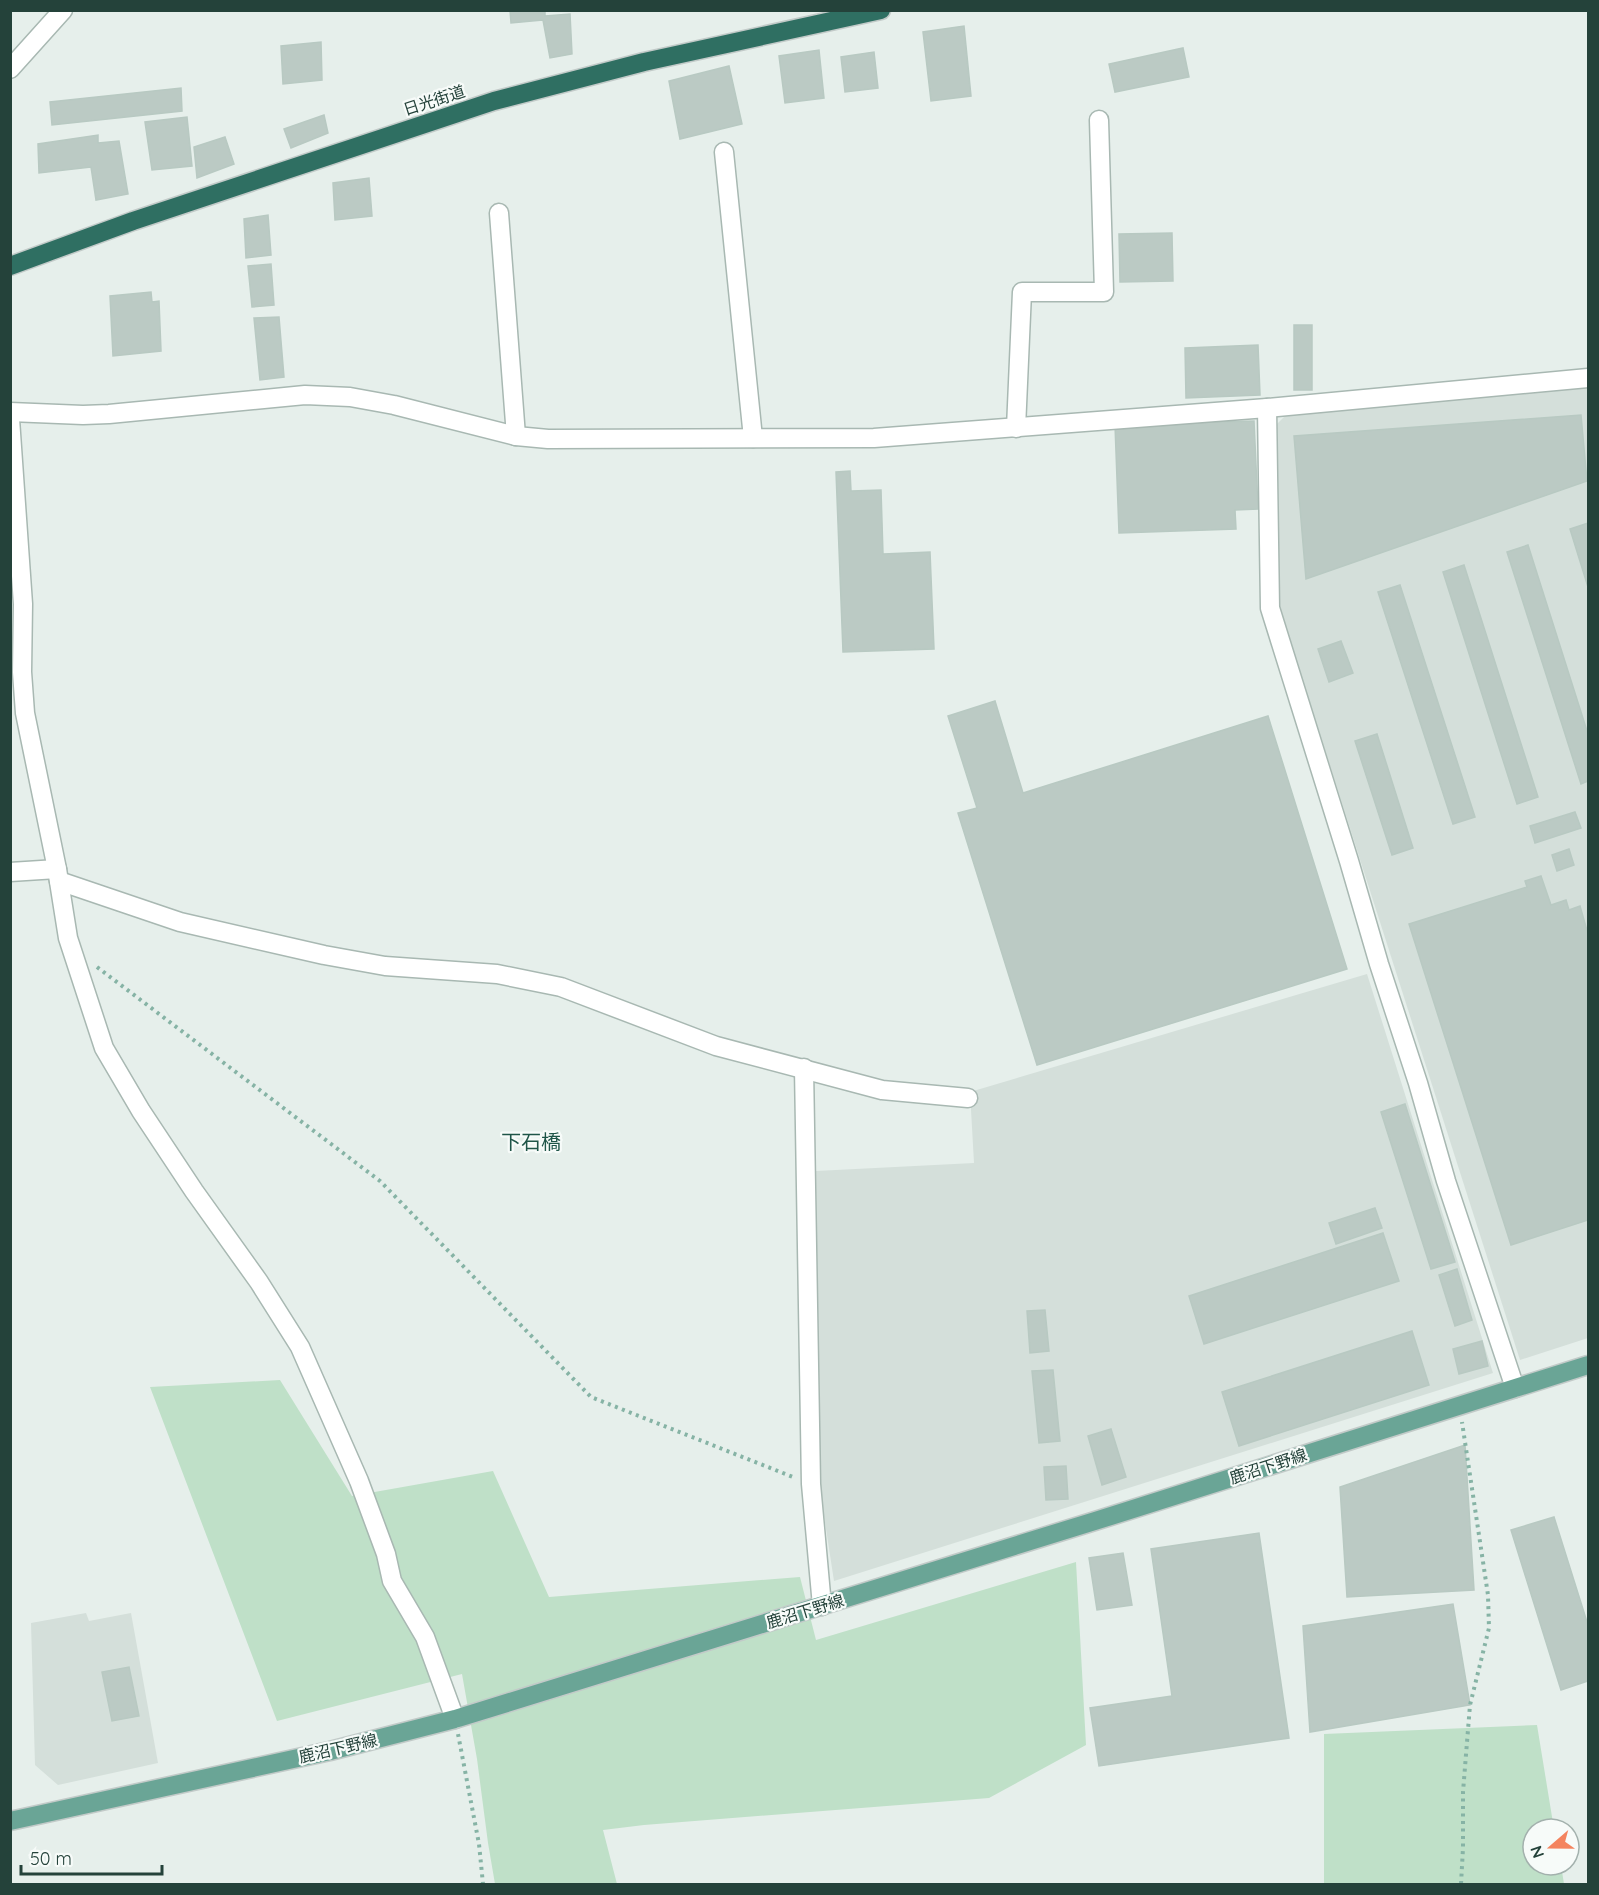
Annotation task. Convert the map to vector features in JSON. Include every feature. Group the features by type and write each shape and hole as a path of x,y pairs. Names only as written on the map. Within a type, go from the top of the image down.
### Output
{"highway":[{"name":"日光街道","path":"10,266 133,221 494,101 833,16 881,10"}],"main road":[{"name":"鹿沼下野線","path":"10,1821 330,1751 455,1719 1588,1365"}],"street":[{"path":"10,69 63,10"},
{"path":"1016,428 1022,292 1104,292 1099,120"},
{"path":"724,152 753,438"},
{"path":"499,213 516,436"},
{"path":"10,412 110,414 304,394 350,397 394,405 516,436 548,440 873,438 1267,408 1588,378"},
{"path":"1267,408 1270,608 1349,861 1378,964 1418,1083 1446,1181 1515,1388"},
{"path":"10,419 23,603 22,672 25,713 58,875 70,947 104,1048 141,1111 194,1191 259,1282 300,1347 359,1481 386,1554 392,1581 424,1637 455,1719"},
{"path":"10,872 58,875 180,922 324,955 385,966 497,974 561,987 716,1046 882,1090 968,1098"},
{"path":"804,1068 811,1484 822,1606"}],"path":[{"path":"70,947 380,1181 591,1397 811,1484"},
{"path":"1460,1406 1488,1594 1489,1628 1470,1705 1462,1792 1461,1884"},
{"path":"455,1719 479,1844 483,1884"}],"shaded area":[{"path":"1588,388 1588,1338 1520,1360 1278,603 1276,425 1288,413"},
{"path":"1367,974 1493,1373 834,1581 819,1483 816,1171 974,1163 970,1092"},
{"path":"86,1613 89,1621 131,1613 158,1763 58,1785 35,1765 31,1623"}],"green space":[{"path":"280,1380 352,1496 493,1471 549,1597 800,1577 816,1640 1076,1562 1086,1745 989,1798 603,1830 617,1884 495,1884 462,1674 277,1721 150,1387"},
{"path":"1537,1725 1552,1817 1521,1817 1521,1877 1563,1877 1564,1884 1324,1884 1324,1734"}],"building":[{"path":"510,10 545,10 545,16 570,14 572,54 550,58 543,20 511,23"},
{"path":"964,26 971,96 931,101 923,32"},
{"path":"321,42 322,80 283,84 281,46"},
{"path":"1183,48 1189,77 1115,92 1109,64"},
{"path":"819,50 824,98 785,103 779,56"},
{"path":"874,52 878,88 845,92 841,57"},
{"path":"729,66 742,124 680,139 669,81"},
{"path":"181,88 182,111 52,125 50,102"},
{"path":"324,115 328,133 291,148 284,129"},
{"path":"187,117 192,166 152,170 145,122"},
{"path":"98,135 98,143 119,141 128,194 96,200 91,167 39,173 38,144"},
{"path":"225,137 234,164 197,178 194,147"},
{"path":"369,178 372,216 335,220 333,183"},
{"path":"268,215 271,255 246,258 244,219"},
{"path":"1172,233 1173,281 1120,282 1119,234"},
{"path":"271,264 274,305 252,307 248,266"},
{"path":"151,292 152,302 159,301 161,351 113,356 110,296"},
{"path":"279,317 284,377 260,380 254,318"},
{"path":"1294,325 1312,325 1312,390 1294,390"},
{"path":"1258,345 1260,395 1186,398 1185,348"},
{"path":"1581,415 1587,481 1306,579 1294,436"},
{"path":"1254,421 1258,509 1235,510 1236,529 1119,533 1115,425"},
{"path":"850,471 851,491 881,490 883,554 930,552 934,649 843,652 836,472"},
{"path":"1588,523 1588,587 1570,529"},
{"path":"1528,545 1588,734 1588,781 1581,784 1507,552"},
{"path":"1464,565 1538,797 1517,804 1443,572"},
{"path":"1400,585 1475,817 1453,824 1378,592"},
{"path":"1341,641 1353,673 1329,682 1318,649"},
{"path":"995,701 1023,793 1268,716 1347,969 1037,1065 958,813 977,808 948,716"},
{"path":"1377,734 1413,848 1392,855 1355,741"},
{"path":"1575,812 1581,828 1535,843 1530,826"},
{"path":"1569,849 1574,865 1557,871 1552,855"},
{"path":"1541,876 1551,905 1566,900 1569,910 1580,906 1588,934 1588,1220 1511,1245 1409,924 1527,887 1525,881"},
{"path":"1405,1104 1455,1262 1431,1269 1381,1112"},
{"path":"1375,1208 1382,1228 1336,1244 1329,1223"},
{"path":"1383,1233 1399,1281 1204,1344 1189,1296"},
{"path":"1457,1269 1472,1320 1455,1326 1439,1275"},
{"path":"1045,1310 1049,1351 1030,1353 1027,1311"},
{"path":"1412,1331 1429,1385 1239,1446 1222,1392"},
{"path":"1482,1341 1488,1366 1459,1374 1453,1349"},
{"path":"1053,1370 1060,1441 1039,1443 1032,1371"},
{"path":"1111,1429 1126,1477 1102,1485 1088,1436"},
{"path":"1465,1445 1474,1590 1347,1597 1340,1487"},
{"path":"1066,1466 1068,1499 1046,1500 1044,1467"},
{"path":"1554,1517 1588,1625 1588,1681 1561,1690 1511,1530"},
{"path":"1259,1533 1289,1738 1099,1766 1090,1708 1172,1696 1151,1549"},
{"path":"1123,1553 1132,1605 1097,1610 1089,1558"},
{"path":"1453,1604 1470,1705 1310,1732 1303,1626"},
{"path":"129,1667 139,1716 112,1721 102,1672"}],"district":[{"name":"下石橋","path":"531,1141"}]}
